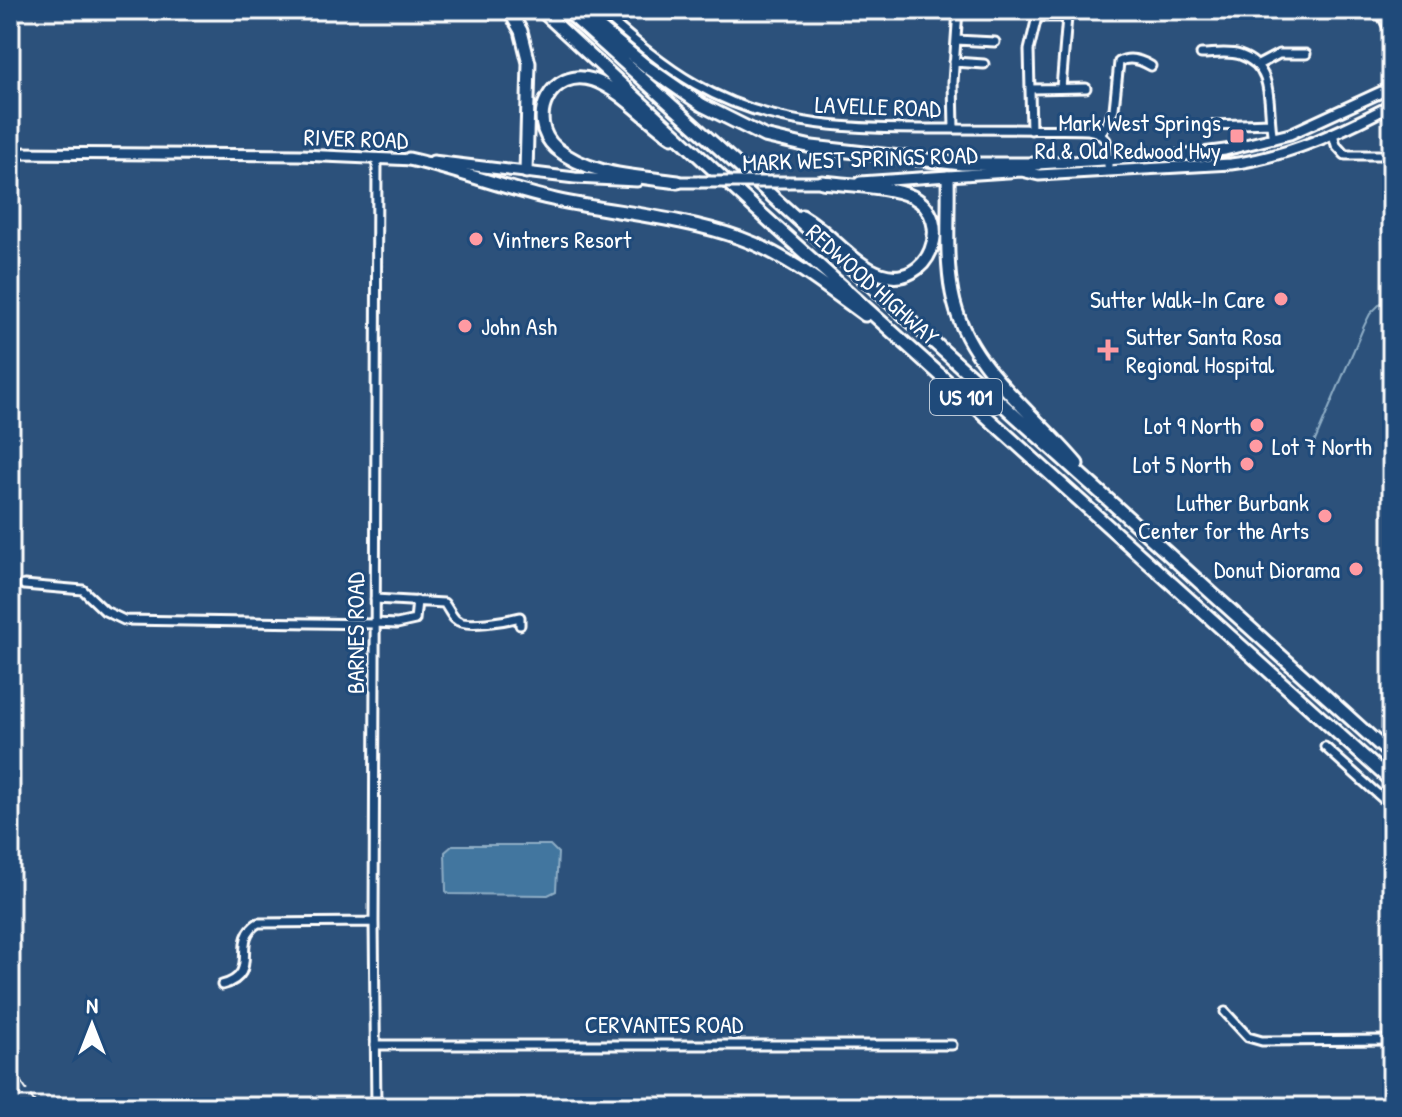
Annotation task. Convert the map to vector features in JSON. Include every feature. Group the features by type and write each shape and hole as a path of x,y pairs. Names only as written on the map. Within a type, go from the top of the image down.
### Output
{"highway":[{"path":"509,10 521,31 529,63 526,172"},
{"name":"REDWOOD HIGHWAY","path":"541,10 755,208 1392,782"},
{"name":"REDWOOD HIGHWAY","path":"566,10 1392,756"},
{"path":"578,10 675,88 722,117 764,136 812,147 962,164 1037,164"},
{"path":"678,182 603,170 562,152 543,129 541,111 546,99 555,87 567,80 580,78 596,81 703,157"},
{"path":"409,159 556,200 686,224 742,239 798,266 917,353"},
{"path":"948,177 950,280 956,309 971,344 990,370 1106,498"},
{"path":"783,206 815,224 867,267 883,275 904,275 928,258 935,241 934,227 929,213 916,199 895,192 822,182"}],"main road":[{"path":"1380,10 1392,33"},
{"path":"1380,94 1392,81"},
{"name":"MARK WEST SPRINGS ROAD","path":"1022,171 1037,164 1212,153 1306,128 1392,87"},
{"name":"MARK WEST SPRINGS ROAD","path":"699,182 822,182 1022,171 1039,175 1246,162 1296,150 1392,105"},
{"name":"RIVER ROAD","path":"10,153 409,159 599,180 699,182"}],"street":[{"name":"LAVELLE ROAD","path":"599,10 679,74 708,91 755,111 836,128 1088,130 1101,134"},
{"path":"954,129 958,10"},
{"path":"1031,130 1029,50 1037,17 1067,17 1061,88"},
{"path":"956,40 995,42"},
{"path":"1201,54 1236,54 1258,65 1268,84 1273,139"},
{"path":"1258,65 1279,54 1306,54"},
{"path":"1108,171 1107,143 1101,134 1114,109 1119,62 1138,60 1151,66"},
{"path":"954,62 984,64"},
{"path":"1031,89 1086,88"},
{"path":"1213,125 1270,123"},
{"path":"1333,134 1336,145 1345,155 1392,155"},
{"name":"BARNES ROAD","path":"376,1107 377,158"},
{"path":"24,585 83,590 105,611 124,620 397,624 415,620 417,601"},
{"path":"375,599 444,603 455,619 461,622 495,623 520,617 520,625"},
{"path":"1325,747 1392,807"},
{"path":"222,985 241,976 246,936 249,929 258,923 374,922"},
{"path":"1225,1012 1248,1037 1262,1041 1392,1040"},
{"name":"CERVANTES ROAD","path":"375,1045 952,1045"}],"water":[{"path":"453,845 550,845 558,853 556,891 548,895 449,894 446,891 445,852"}],"waterway":[{"path":"1315,441 1364,326 1381,303"}],"railway":[{"path":"10,1066 38,1107"}],"place":[{"name":"Mark West Springs Rd & Old Redwood Hwy","path":"1237,136"},
{"name":"Vintners Resort","path":"476,239"},
{"name":"Sutter Walk-In Care","path":"1281,299"},
{"name":"John Ash","path":"465,326"},
{"name":"Sutter Santa Rosa Regional Hospital","path":"1108,350"},
{"name":"Lot 9 North","path":"1257,425"},
{"name":"Lot 7 North","path":"1256,446"},
{"name":"Lot 5 North","path":"1247,464"},
{"name":"Luther Burbank Center for the Arts","path":"1325,516"},
{"name":"Donut Diorama","path":"1356,569"}]}
